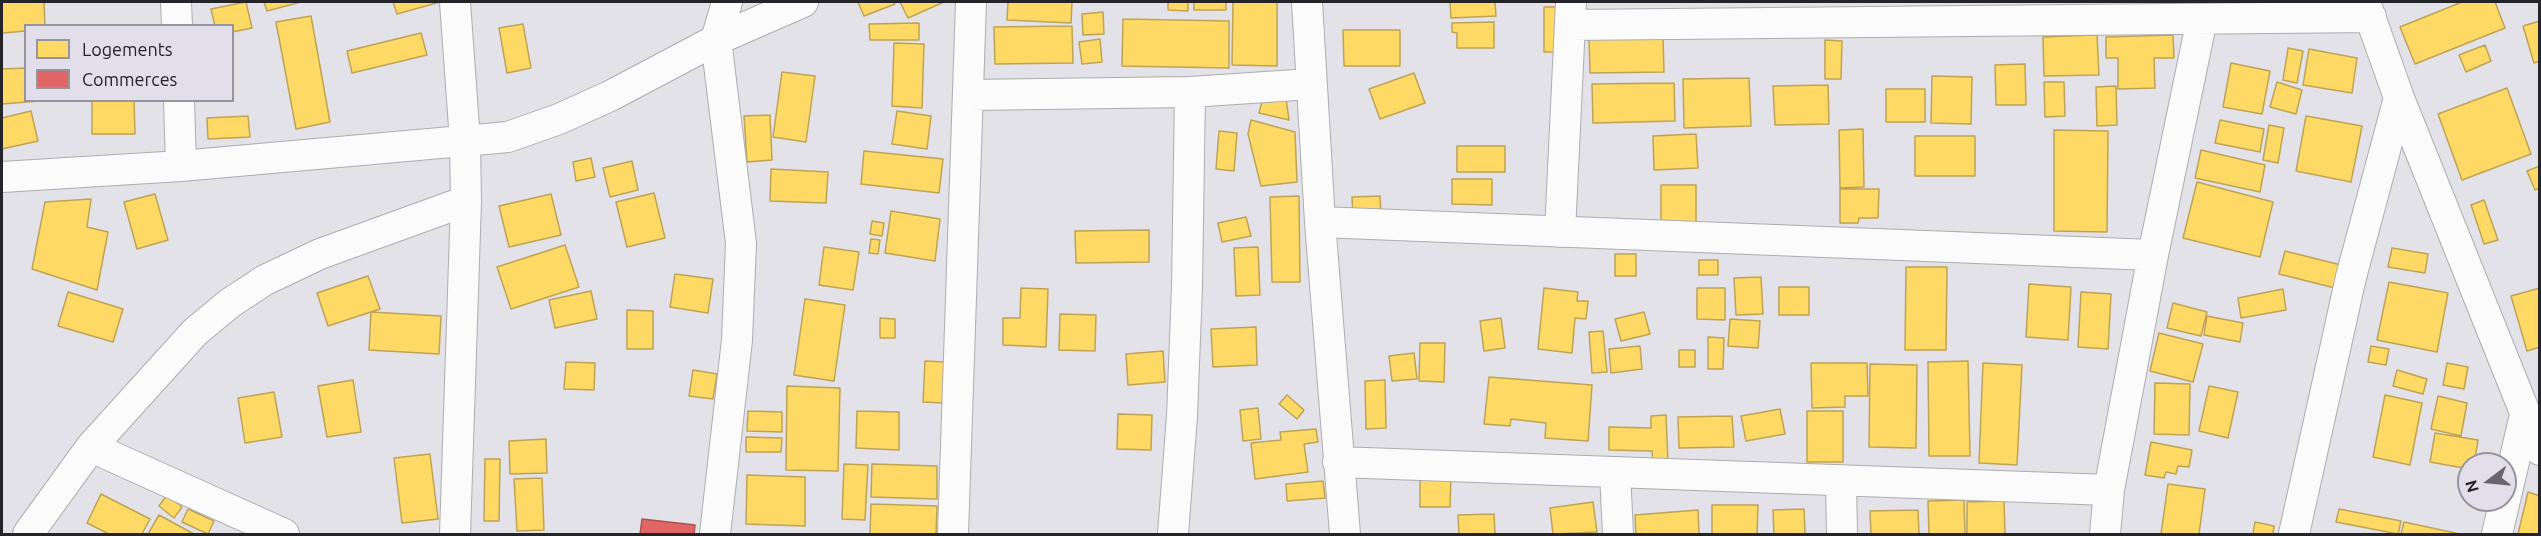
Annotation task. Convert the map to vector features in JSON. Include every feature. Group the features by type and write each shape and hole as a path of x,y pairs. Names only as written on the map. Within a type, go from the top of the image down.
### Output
{"street":[{"path":"176,2 177,24"},
{"path":"455,2 465,141 466,201 455,534"},
{"path":"715,534 736,340 741,243 716,40 727,2"},
{"path":"2,177 181,166 508,137 559,119 610,96 716,40 803,2"},
{"path":"953,534 971,2"},
{"path":"1307,2 1320,222 1345,534"},
{"path":"1560,232 1571,13 2202,19 2368,9 2399,98 2524,415 2540,450"},
{"path":"2105,534 2109,490 2153,255 2202,19"},
{"path":"968,95 1190,92 1311,84"},
{"path":"1173,534 1182,416 1187,286 1190,92"},
{"path":"2294,534 2351,278 2399,98"},
{"path":"179,102 181,166"},
{"path":"27,534 91,447 195,332 230,303 265,280 320,254 466,201"},
{"path":"1320,222 2153,255"},
{"path":"2497,534 2524,415"},
{"path":"91,447 284,534"},
{"path":"1338,462 2109,490"},
{"path":"1615,472 1618,534"},
{"path":"1841,481 1842,534"}],"building: Logements":[{"path":"2,2 44,2 45,24 24,24 24,31 2,33"},
{"path":"246,2 252,28 234,32 234,24 215,24 211,9"},
{"path":"264,2 301,2 267,11"},
{"path":"393,2 440,2 397,14"},
{"path":"858,2 894,2 895,4 864,16"},
{"path":"900,2 944,2 908,18"},
{"path":"1008,2 1072,2 1071,23 1007,20"},
{"path":"1168,2 1188,2 1188,11 1168,10"},
{"path":"1194,2 1226,2 1226,10 1194,10"},
{"path":"1233,2 1277,2 1277,66 1232,65"},
{"path":"1450,2 1495,2 1496,16 1451,18"},
{"path":"2462,2 2495,2 2505,28 2415,64 2400,27"},
{"path":"1544,7 1559,7 1559,52 1544,52"},
{"path":"1103,12 1104,34 1083,35 1082,14"},
{"path":"311,16 330,122 296,129 276,22"},
{"path":"1123,19 1229,21 1229,68 1122,66"},
{"path":"2540,21 2540,61 2534,63 2523,26"},
{"path":"1494,22 1494,48 1457,48 1457,33 1452,32 1452,23"},
{"path":"919,23 919,40 870,40 869,24"},
{"path":"523,24 531,68 507,73 499,28"},
{"path":"1072,26 1073,63 995,64 994,27"},
{"path":"1343,30 1400,30 1400,66 1344,66"},
{"path":"421,33 427,55 352,73 347,51"},
{"path":"2097,35 2099,75 2044,76 2043,37"},
{"path":"2173,35 2174,58 2154,58 2155,88 2118,89 2118,58 2106,58 2106,37"},
{"path":"1663,36 1664,72 1590,73 1589,38"},
{"path":"1100,39 1102,62 1082,64 1079,42"},
{"path":"1825,40 1842,41 1841,79 1825,79"},
{"path":"894,43 924,44 922,108 892,106"},
{"path":"2485,45 2491,61 2466,72 2459,55"},
{"path":"2288,48 2303,51 2297,83 2283,80"},
{"path":"2309,49 2357,58 2352,93 2303,85"},
{"path":"2231,63 2270,71 2262,114 2223,107"},
{"path":"2025,64 2026,105 1996,105 1995,65"},
{"path":"24,68 24,102 27,102 2,104 2,69"},
{"path":"782,72 815,76 806,142 773,137"},
{"path":"1414,73 1425,103 1380,119 1369,89"},
{"path":"1932,76 1972,77 1971,124 1931,123"},
{"path":"1749,78 1751,126 1684,128 1683,79"},
{"path":"2044,82 2064,82 2065,116 2045,117"},
{"path":"2277,82 2302,90 2296,114 2270,107"},
{"path":"1674,83 1675,121 1593,123 1592,84"},
{"path":"1828,85 1829,124 1775,125 1773,86"},
{"path":"2116,86 2117,125 2097,126 2096,87"},
{"path":"2507,88 2531,154 2462,180 2438,114"},
{"path":"1886,89 1925,89 1925,122 1886,122"},
{"path":"1263,98 1286,98 1289,120 1259,113"},
{"path":"92,102 134,102 135,134 92,134"},
{"path":"31,111 38,141 2,149 2,118"},
{"path":"897,111 931,116 927,149 892,144"},
{"path":"770,115 772,160 747,162 744,116"},
{"path":"248,116 250,137 208,139 207,118"},
{"path":"2306,116 2362,126 2351,182 2296,171"},
{"path":"1251,120 1295,132 1297,182 1261,186 1248,134"},
{"path":"2220,120 2264,129 2260,152 2215,143"},
{"path":"2269,125 2284,128 2278,163 2263,160"},
{"path":"1863,129 1864,187 1840,188 1839,130"},
{"path":"2054,130 2108,131 2107,232 2054,231"},
{"path":"1219,131 1237,133 1234,171 1216,169"},
{"path":"1696,134 1698,168 1654,170 1653,136"},
{"path":"1915,136 1975,136 1975,176 1915,176"},
{"path":"1457,146 1505,146 1505,172 1457,172"},
{"path":"2201,150 2265,165 2260,192 2195,178"},
{"path":"864,151 943,159 939,193 861,184"},
{"path":"591,158 595,177 576,181 573,162"},
{"path":"632,161 638,190 610,197 603,168"},
{"path":"2540,166 2540,188 2535,190 2527,171"},
{"path":"771,169 828,172 826,203 770,201"},
{"path":"1452,179 1492,179 1492,205 1452,204"},
{"path":"2197,182 2273,202 2260,257 2183,238"},
{"path":"1661,185 1696,185 1696,223 1661,222"},
{"path":"1840,189 1879,189 1878,218 1859,218 1858,223 1840,223"},
{"path":"654,193 665,238 627,247 616,202"},
{"path":"155,194 168,240 137,249 124,202"},
{"path":"551,194 561,235 509,247 499,206"},
{"path":"1299,196 1300,282 1272,282 1270,197"},
{"path":"1380,196 1381,216 1353,217 1352,197"},
{"path":"91,199 87,227 108,232 97,290 32,269 45,202"},
{"path":"2484,200 2498,240 2484,244 2471,205"},
{"path":"891,211 940,219 935,261 885,253"},
{"path":"1246,217 1251,236 1222,242 1218,223"},
{"path":"872,221 884,223 882,236 870,234"},
{"path":"1149,230 1149,262 1076,263 1075,231"},
{"path":"871,239 880,240 878,254 869,253"},
{"path":"565,245 579,287 511,309 497,267"},
{"path":"824,247 859,252 853,290 819,285"},
{"path":"1258,247 1260,295 1236,296 1234,248"},
{"path":"2392,248 2428,254 2425,273 2388,267"},
{"path":"2285,251 2341,265 2335,288 2279,274"},
{"path":"1615,254 1636,254 1636,276 1615,276"},
{"path":"1699,260 1718,260 1718,275 1699,275"},
{"path":"1906,267 1947,267 1946,350 1905,350"},
{"path":"675,274 713,279 708,313 670,307"},
{"path":"368,276 380,309 328,326 317,293"},
{"path":"1761,277 1763,314 1736,315 1734,278"},
{"path":"2389,282 2448,293 2437,352 2377,340"},
{"path":"2029,284 2071,287 2068,340 2026,337"},
{"path":"1779,287 1809,287 1809,315 1779,315"},
{"path":"1021,288 1048,289 1046,347 1003,345 1003,318 1020,318"},
{"path":"1544,288 1578,292 1577,301 1588,301 1586,319 1575,318 1572,353 1538,349"},
{"path":"1697,288 1725,288 1725,320 1697,319"},
{"path":"2540,288 2540,347 2527,351 2511,296"},
{"path":"2283,289 2286,310 2241,318 2238,298"},
{"path":"591,291 597,319 555,328 549,300"},
{"path":"68,292 123,309 113,342 58,326"},
{"path":"2081,292 2111,294 2108,349 2078,347"},
{"path":"805,299 845,305 834,381 794,375"},
{"path":"2173,303 2207,312 2201,336 2167,328"},
{"path":"627,310 653,311 653,349 627,349"},
{"path":"371,312 441,316 439,354 369,350"},
{"path":"1644,312 1650,334 1621,341 1615,319"},
{"path":"1060,314 1096,315 1095,351 1059,350"},
{"path":"2207,316 2243,323 2240,342 2204,335"},
{"path":"880,318 895,319 895,338 880,338"},
{"path":"1501,318 1505,348 1484,351 1480,321"},
{"path":"1730,319 1760,321 1758,348 1728,346"},
{"path":"1256,327 1257,365 1213,367 1211,329"},
{"path":"1603,331 1607,372 1592,373 1589,332"},
{"path":"2159,333 2203,344 2193,382 2150,371"},
{"path":"1708,337 1724,338 1723,369 1708,369"},
{"path":"1420,343 1445,343 1444,382 1419,381"},
{"path":"1640,346 1642,369 1611,373 1609,349"},
{"path":"2371,346 2389,349 2386,365 2368,362"},
{"path":"1679,350 1695,350 1695,367 1679,367"},
{"path":"1163,351 1165,382 1128,385 1126,354"},
{"path":"1414,353 1417,379 1392,381 1389,356"},
{"path":"925,361 946,362 944,403 923,402"},
{"path":"1968,361 1970,456 1929,456 1928,362"},
{"path":"566,362 595,363 594,390 564,389"},
{"path":"1811,363 1867,363 1868,396 1845,396 1845,407 1812,408"},
{"path":"1983,363 2022,365 2017,465 1979,463"},
{"path":"2447,363 2468,367 2464,389 2443,385"},
{"path":"1870,364 1917,365 1916,448 1869,447"},
{"path":"693,370 717,374 713,399 689,396"},
{"path":"2397,370 2427,379 2423,394 2393,386"},
{"path":"1489,377 1592,385 1588,441 1545,438 1546,423 1511,419 1510,426 1484,424"},
{"path":"353,380 361,432 327,437 318,386"},
{"path":"1385,380 1386,428 1366,429 1365,381"},
{"path":"2155,383 2190,384 2189,435 2154,434"},
{"path":"787,386 840,388 838,471 786,470"},
{"path":"2209,386 2238,392 2228,438 2199,431"},
{"path":"274,392 282,437 245,443 238,398"},
{"path":"1287,395 1304,410 1297,419 1279,404"},
{"path":"2385,395 2422,403 2410,465 2373,457"},
{"path":"2438,396 2467,403 2461,436 2431,429"},
{"path":"1258,408 1261,439 1243,441 1240,410"},
{"path":"1780,409 1785,434 1746,441 1741,416"},
{"path":"748,411 782,412 782,432 747,431"},
{"path":"857,411 899,412 899,450 856,448"},
{"path":"1807,411 1843,411 1843,462 1807,462"},
{"path":"1118,414 1152,415 1151,450 1117,449"},
{"path":"1666,415 1668,463 1653,464 1652,451 1609,450 1609,427 1651,428 1651,416"},
{"path":"1732,416 1734,447 1679,448 1678,417"},
{"path":"1316,429 1318,442 1304,444 1308,472 1255,479 1251,443 1281,440 1280,432"},
{"path":"2435,433 2478,440 2476,452 2457,452 2457,467 2430,462"},
{"path":"746,437 782,438 781,452 746,452"},
{"path":"546,439 547,473 510,474 509,441"},
{"path":"2151,442 2192,450 2189,467 2178,466 2176,474 2166,472 2164,478 2145,475"},
{"path":"430,454 438,519 402,523 394,458"},
{"path":"485,459 500,459 499,521 484,521"},
{"path":"844,464 868,465 865,520 842,519"},
{"path":"872,464 937,466 937,499 871,497"},
{"path":"1420,474 1451,475 1450,507 1420,507"},
{"path":"747,475 805,477 805,526 746,524"},
{"path":"542,478 544,530 517,531 514,479"},
{"path":"1323,481 1325,498 1287,501 1286,484"},
{"path":"2168,484 2205,489 2199,534 2161,534"},
{"path":"2528,492 2540,496 2540,534 2518,534"},
{"path":"101,494 150,519 142,534 109,534 87,523"},
{"path":"167,495 182,507 174,518 159,506"},
{"path":"1964,500 1965,534 1929,534 1928,501"},
{"path":"2004,501 2005,534 1967,534 1967,502"},
{"path":"1593,502 1597,532 1553,534 1550,508"},
{"path":"871,504 937,506 936,534 870,534"},
{"path":"1712,505 1758,505 1757,534 1712,534"},
{"path":"188,509 214,521 208,534 182,522"},
{"path":"1804,509 1805,534 1774,534 1773,510"},
{"path":"2339,509 2401,521 2398,534 2336,522"},
{"path":"1698,510 1699,534 1636,534 1635,515"},
{"path":"1918,510 1919,534 1871,534 1870,511"},
{"path":"1494,514 1495,534 1459,534 1458,515"},
{"path":"159,515 194,534 148,534"},
{"path":"2255,522 2274,526 2273,534 2253,534"},
{"path":"2404,522 2460,534 2401,534"}],"building: Commerces":[{"path":"642,519 695,525 694,534 640,534"}]}
